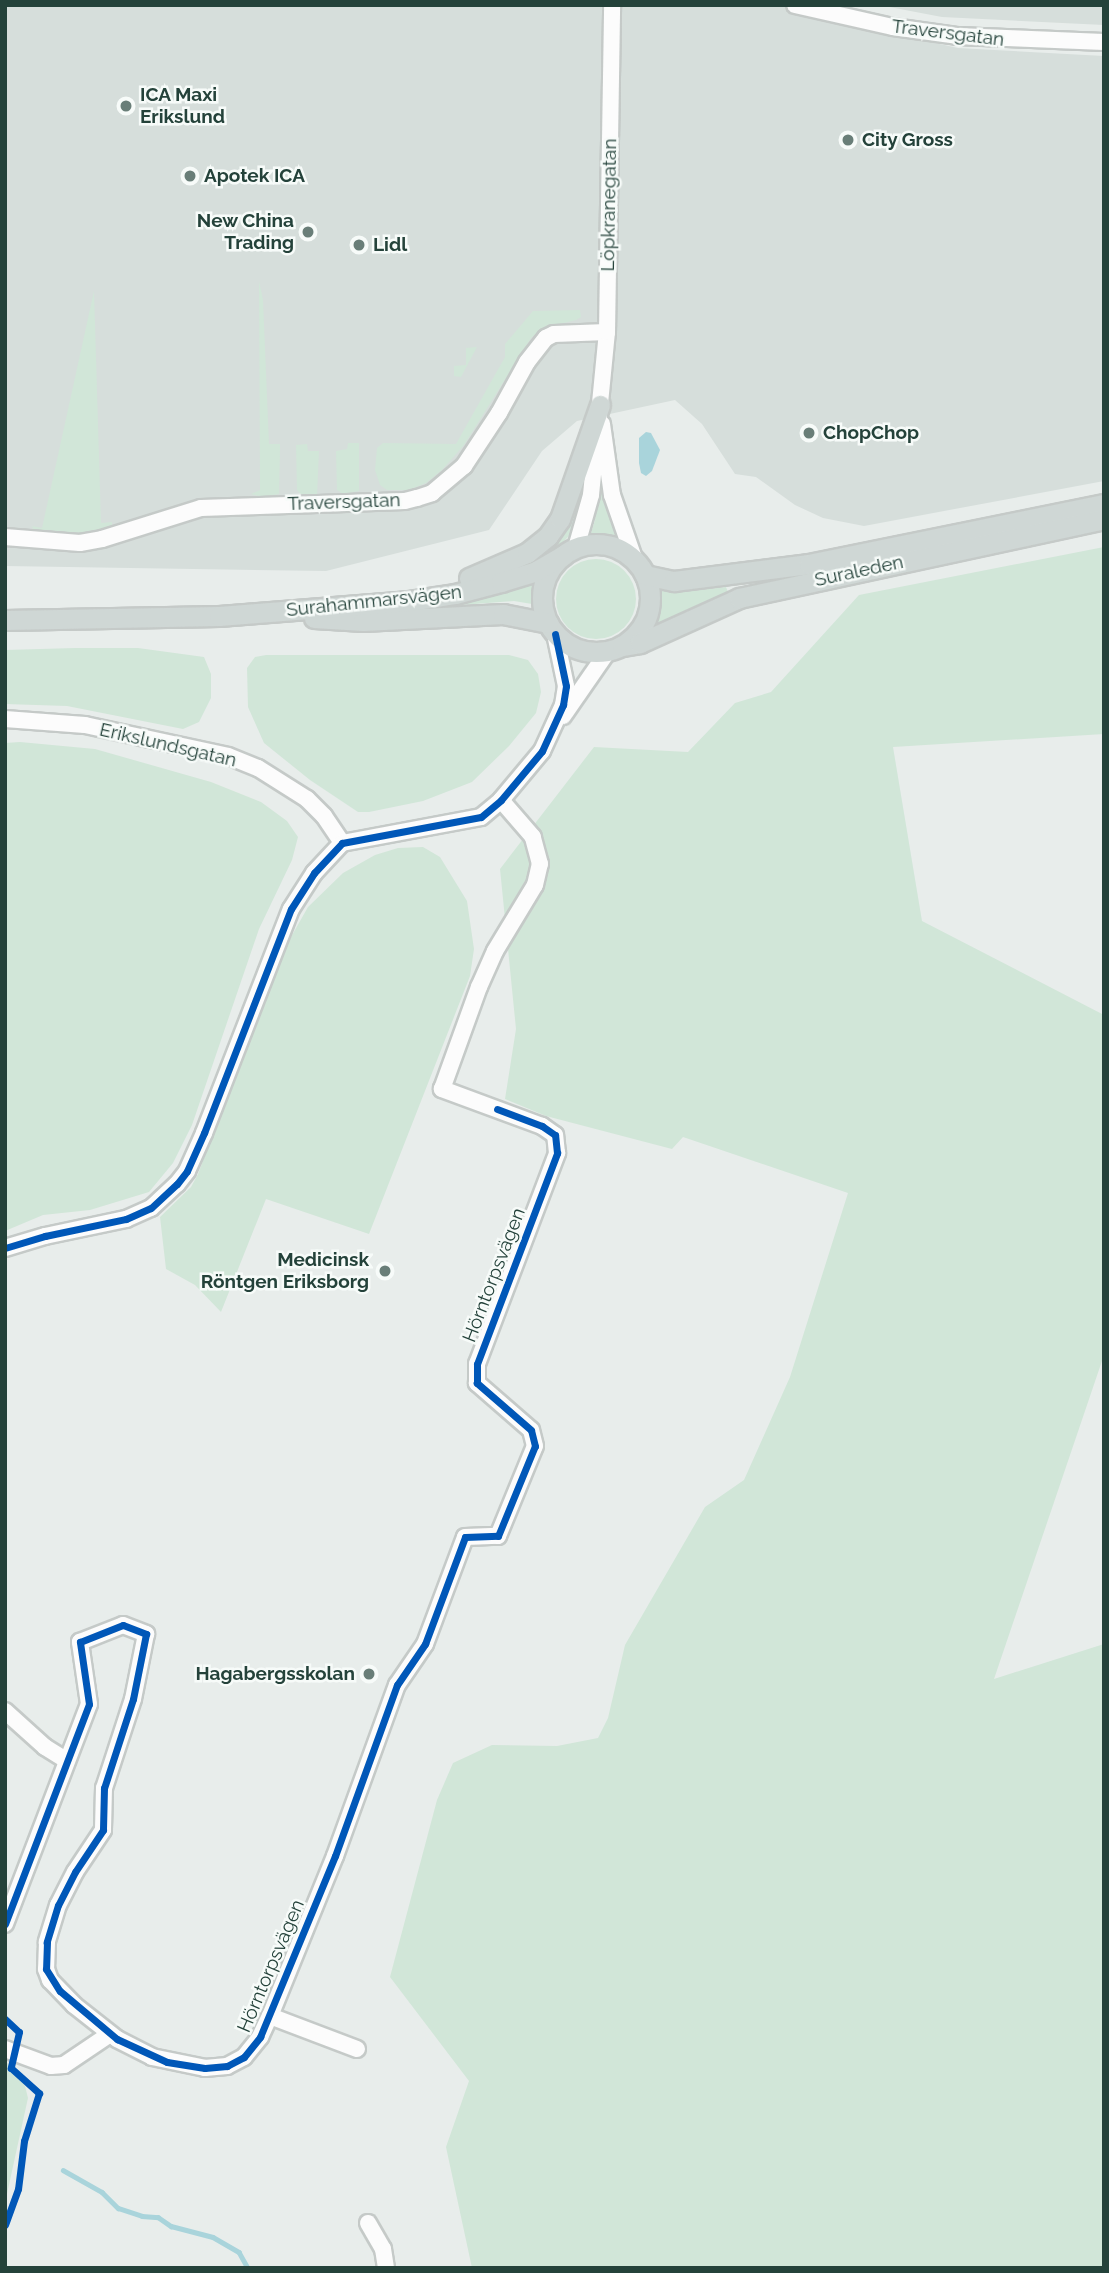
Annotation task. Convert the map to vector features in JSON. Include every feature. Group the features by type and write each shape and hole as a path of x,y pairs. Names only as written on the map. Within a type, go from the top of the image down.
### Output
{"main road":[{"path":"261,613 345,599 411,593 481,575 527,553 548,536 560,519 600,405"},
{"name":"Suraleden","path":"640,568 674,581 809,564 1104,505"},
{"name":"Suraleden","path":"615,648 640,643 739,598 1104,519"},
{"path":"597,544 612,546 640,568 650,607 640,631 615,648 578,649 552,629 542,601 544,584 552,567 570,551 597,544"},
{"name":"Surahammarsvägen","path":"5,620 261,613 455,594 536,571 570,551"},
{"name":"Surahammarsvägen","path":"261,613 363,621 503,614 552,629"}],"street":[{"name":"Löpkranegatan","path":"570,551 591,495 607,332 612,5"},
{"name":"Traversgatan","path":"795,5 958,36 1104,42"},
{"name":"Traversgatan","path":"5,537 80,542 102,540 201,508 405,501 432,493 464,466 499,413 527,362 546,338 554,334 607,332"},
{"name":"Löpkranegatan","path":"600,405 612,495 640,568"},
{"path":"552,629 566,686 563,705 554,730"},
{"path":"5,1248 45,1236 127,1219 151,1208 177,1184 187,1171 204,1133 291,909 314,873 342,843 481,817 501,800 538,757 554,730 615,648"},
{"name":"Erikslundsgatan","path":"5,719 85,725 228,756 258,768 306,799 324,816 342,843"},
{"name":"Hörntorpsvägen","path":"5,1924 89,1704 80,1642 122,1625 146,1634 133,1699 104,1788 103,1830 65,1890 45,1954 50,1980 74,2005 110,2034 167,2062 205,2068 227,2066 250,2051 270,2016 335,1856 397,1685 425,1644 465,1537 498,1536 535,1446 531,1430 477,1383 477,1364 557,1153 555,1135 528,1119 442,1089 495,951 535,885 540,864 533,838 501,800"},
{"path":"6,1713 66,1760"},
{"name":"Hörntorpsvägen","path":"270,2016 357,2049"},
{"path":"5,2049 51,2066 64,2065 110,2034"},
{"path":"368,2223 383,2249 386,2268"}],"shaded area":[{"path":"5,5 810,5 808,15 958,48 1104,56 1104,481 864,526 823,518 795,505 756,477 735,474 702,424 675,400 577,421 542,451 489,530 326,571 5,566"},
{"path":"879,5 1104,5 1104,25 942,17"}],"green space":[{"path":"259,281 263,300 269,444 280,444 279,494 262,497 251,494 260,490"},
{"path":"94,291 101,523 112,522 112,525 107,531 96,533 35,533 32,526 42,528"},
{"path":"580,310 581,317 576,320 544,328 531,338 464,445 442,470 426,483 409,490 387,490 380,485 375,470 377,448 383,443 456,444 505,357 505,344 533,311"},
{"path":"477,347 461,377 454,376 454,366 466,365 466,348"},
{"path":"348,443 359,443 359,491 343,494 337,490 336,451 347,449"},
{"path":"307,444 308,451 319,451 317,496 302,496 297,490 296,445"},
{"path":"584,479 580,515 571,534 556,549 534,561"},
{"path":"601,480 617,537 591,533"},
{"path":"1104,547 1104,734 893,747 922,921 1104,1015 1104,1355 994,1679 1104,1644 1104,2268 472,2268 446,2147 469,2081 390,1977 437,1800 453,1763 492,1745 557,1746 598,1738 608,1718 625,1645 705,1507 744,1480 790,1377 848,1193 683,1137 672,1149 546,1116 505,1099 516,1029 500,869 594,747 688,752 735,703 771,692 859,595"},
{"path":"596,559 611,562 624,571 633,584 636,599 633,614 624,627 611,636 596,639 581,636 568,627 559,614 556,599 559,584 568,571 581,562"},
{"path":"534,578 532,604 514,601 449,606"},
{"path":"726,587 728,592 653,628 659,611 660,590 673,593"},
{"path":"138,648 204,657 211,674 211,698 199,722 183,729 67,706 5,704 5,650"},
{"path":"509,655 528,660 538,674 541,692 536,713 509,746 472,782 423,801 358,812 310,780 264,743 248,707 247,668 255,657"},
{"path":"5,743 95,749 211,782 261,802 287,821 298,837 292,860 259,929 192,1125 173,1163 149,1192 90,1210 43,1215 5,1231"},
{"path":"423,847 440,857 467,901 474,949 470,976 369,1234 266,1199 221,1312 195,1285 166,1269 160,1217 191,1187 198,1174 283,951 308,907 343,873 375,855 398,848"},
{"path":"5,2060 25,2086 28,2098 5,2203"}],"water":[{"path":"646,432 651,433 660,450 652,471 646,476 641,473 639,463 639,438"}],"waterway":[{"path":"63,2170 102,2192 118,2208 142,2216 158,2217 171,2226 213,2237 239,2252 248,2268"}],"cycle path":[{"path":"5,1248 45,1236 126,1219 151,1208 177,1184 187,1171 204,1133 291,909 314,873 342,843 481,817 501,800 542,751 563,705 566,686 555,634"},
{"path":"5,1924 89,1704 80,1642 123,1625 146,1634 133,1699 104,1788 103,1830 75,1872 58,1905 47,1942 46,1969 60,1991 117,2039 167,2062 205,2068 227,2066 244,2057 260,2037 335,1856 397,1685 425,1644 465,1537 498,1536 535,1446 531,1430 477,1383 477,1364 557,1153 555,1135 542,1126 497,1109"},
{"path":"5,2019 19,2032 11,2068 39,2093 24,2141 18,2189 5,2225"}],"place":[{"name":"ICA Maxi Erikslund","path":"126,106"},
{"name":"City Gross","path":"848,140"},
{"name":"Apotek ICA","path":"190,176"},
{"name":"New China Trading","path":"308,232"},
{"name":"Lidl","path":"359,245"},
{"name":"ChopChop","path":"809,433"},
{"name":"Medicinsk Röntgen Eriksborg","path":"385,1271"},
{"name":"Hagabergsskolan","path":"369,1674"}]}
